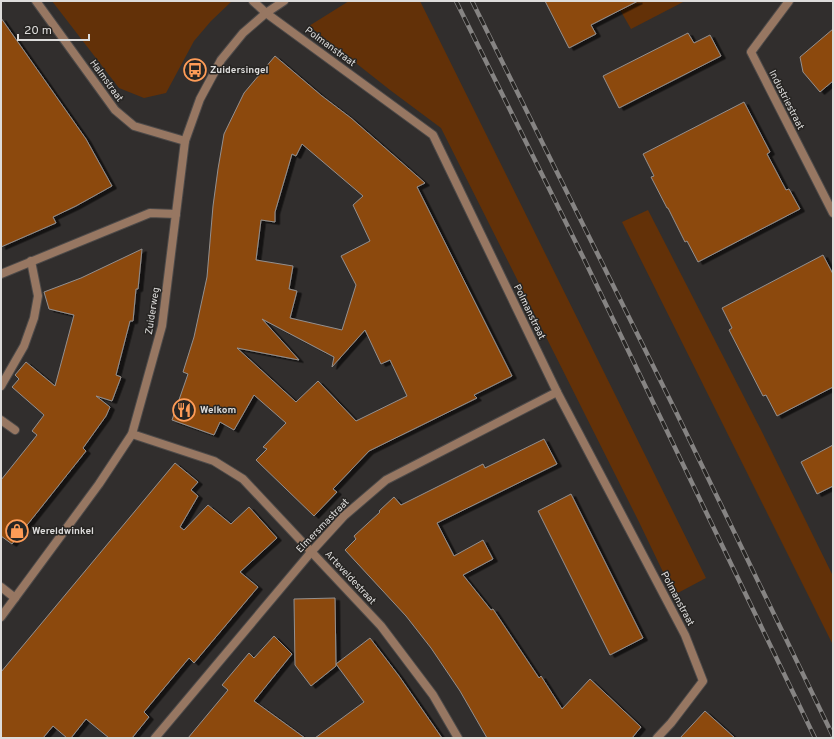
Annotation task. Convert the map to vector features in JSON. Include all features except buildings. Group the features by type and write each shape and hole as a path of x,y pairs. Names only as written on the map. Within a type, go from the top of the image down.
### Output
{"street":[{"name":"Halmstraat","path":"36,1 114,110 134,126 185,141"},
{"path":"253,1 266,13"},
{"name":"Zuiderweg","path":"1,617 99,484 132,434 162,326 185,141 200,99 221,60 244,33 266,13 284,1"},
{"name":"Industriestraat","path":"789,1 751,52 833,213"},
{"name":"Polmanstraat","path":"266,13 433,135 557,392 685,635 703,681 671,723 657,738"},
{"path":"1,274 150,213 176,214"},
{"path":"1,386 24,346 34,318 38,296 31,262"},
{"name":"Elmersmastraat","path":"155,738 312,551 344,516 386,480 557,392"},
{"path":"1,420 15,430"},
{"name":"Arteveldestraat","path":"132,434 214,461 243,479 381,626 433,696 458,738"},
{"path":"1,587 15,598"}],"shaded area":[{"path":"52,1 232,1 211,21 194,41 166,93 144,98 119,88"},
{"path":"349,1 420,1 706,578 674,595 639,522 441,128 309,26"},
{"path":"615,1 685,1 631,29"},
{"path":"648,210 761,430 833,576 833,645 622,222"}],"railway":[{"path":"456,1 584,259 815,738"},
{"path":"472,1 677,414 833,736"}],"place":[{"name":"Zuidersingel","path":"195,70"},
{"name":"Welkom","path":"184,410"},
{"name":"Wereldwinkel","path":"17,531"}]}
